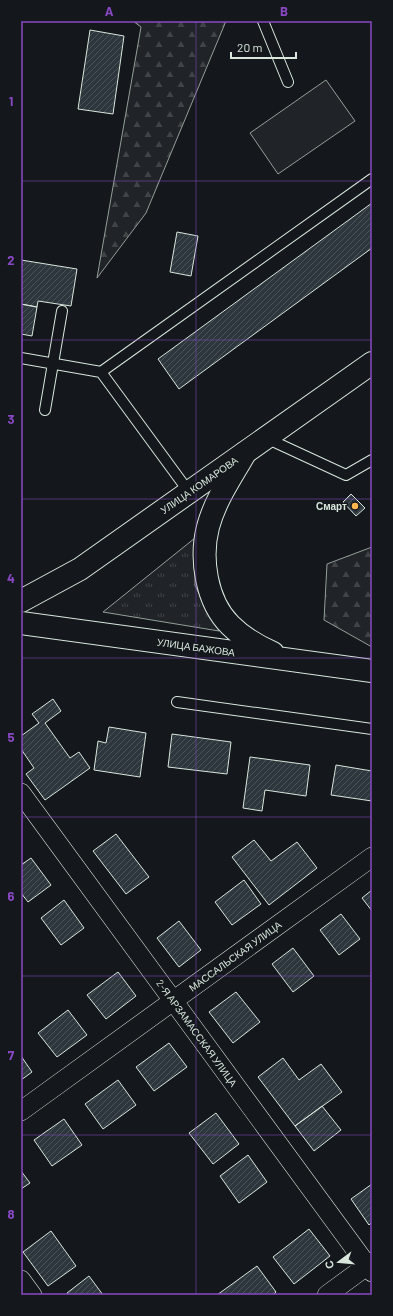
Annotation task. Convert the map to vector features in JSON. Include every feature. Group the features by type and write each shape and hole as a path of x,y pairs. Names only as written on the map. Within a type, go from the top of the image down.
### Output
{"main road":[{"name":"УЛИЦА КОМАРОВА","path":"21,601 80,569 372,363"},
{"path":"245,453 222,494 208,526 205,542 207,576 219,610 228,624 242,636 284,659"},
{"name":"УЛИЦА БАЖОВА","path":"21,623 372,671"}],"street":[{"name":"2-Я АРЗАМАССКАЯ УЛИЦА","path":"21,794 370,1266"},
{"name":"МАССАЛЬСКАЯ УЛИЦА","path":"21,1111 372,857"},
{"path":"327,1295 370,1266"},
{"path":"21,1280 32,1295"}],"lane":[{"path":"263,21 288,82"},
{"path":"100,372 372,179"},
{"path":"45,410 62,311"},
{"path":"21,358 100,372 189,492"},
{"path":"266,438 346,475 372,460"},
{"path":"177,702 372,729"}],"green space":[{"path":"133,21 226,21 146,213 97,278 141,27"},
{"path":"326,80 355,121 278,174 250,133"},
{"path":"195,538 195,585 207,611 219,631 103,612"},
{"path":"372,547 372,647 324,620 327,564"}],"building":[{"path":"90,30 124,36 113,114 78,109"},
{"path":"372,203 372,248 179,389 158,359"},
{"path":"177,232 198,236 191,276 170,272"},
{"path":"21,260 77,269 71,306 38,301 37,307 21,304"},
{"path":"21,304 37,307 32,336 21,334"},
{"path":"351,494 365,508 356,516 343,502"},
{"path":"53,699 61,711 45,723 70,758 79,752 90,768 45,800 26,774 34,768 21,749 21,736 39,723 32,714"},
{"path":"109,727 146,733 140,777 94,770 98,741 106,743"},
{"path":"172,734 231,742 227,774 168,767"},
{"path":"250,757 310,765 306,796 265,790 262,811 243,808"},
{"path":"336,765 372,771 372,801 331,795"},
{"path":"116,834 149,877 126,894 93,851"},
{"path":"254,840 271,861 297,842 317,868 269,905 232,857"},
{"path":"31,858 51,885 28,902 21,893 21,865"},
{"path":"244,880 261,904 232,925 215,902"},
{"path":"372,890 372,911 362,898"},
{"path":"64,900 84,928 61,945 41,918"},
{"path":"341,914 360,939 339,955 320,930"},
{"path":"179,921 201,950 179,967 157,938"},
{"path":"293,948 314,976 293,992 272,964"},
{"path":"118,972 136,996 106,1019 87,995"},
{"path":"236,992 260,1022 233,1043 209,1012"},
{"path":"68,1010 87,1035 57,1057 38,1033"},
{"path":"169,1043 187,1067 154,1091 136,1067"},
{"path":"21,1056 32,1072 21,1080"},
{"path":"283,1058 299,1080 321,1064 342,1092 295,1126 258,1077"},
{"path":"118,1080 136,1105 103,1129 85,1104"},
{"path":"322,1106 341,1130 314,1151 295,1126"},
{"path":"216,1113 239,1144 213,1164 189,1133"},
{"path":"64,1119 82,1145 52,1166 34,1140"},
{"path":"248,1155 267,1182 239,1203 220,1176"},
{"path":"21,1171 30,1183 21,1189"},
{"path":"372,1184 372,1222 369,1225 351,1199"},
{"path":"309,1229 330,1256 294,1284 273,1257"},
{"path":"51,1231 76,1266 48,1286 23,1252"},
{"path":"257,1266 276,1292 273,1295 217,1295"},
{"path":"89,1276 103,1295 68,1295 67,1293"}],"place":[{"name":"Смарт","path":"355,506"}]}
